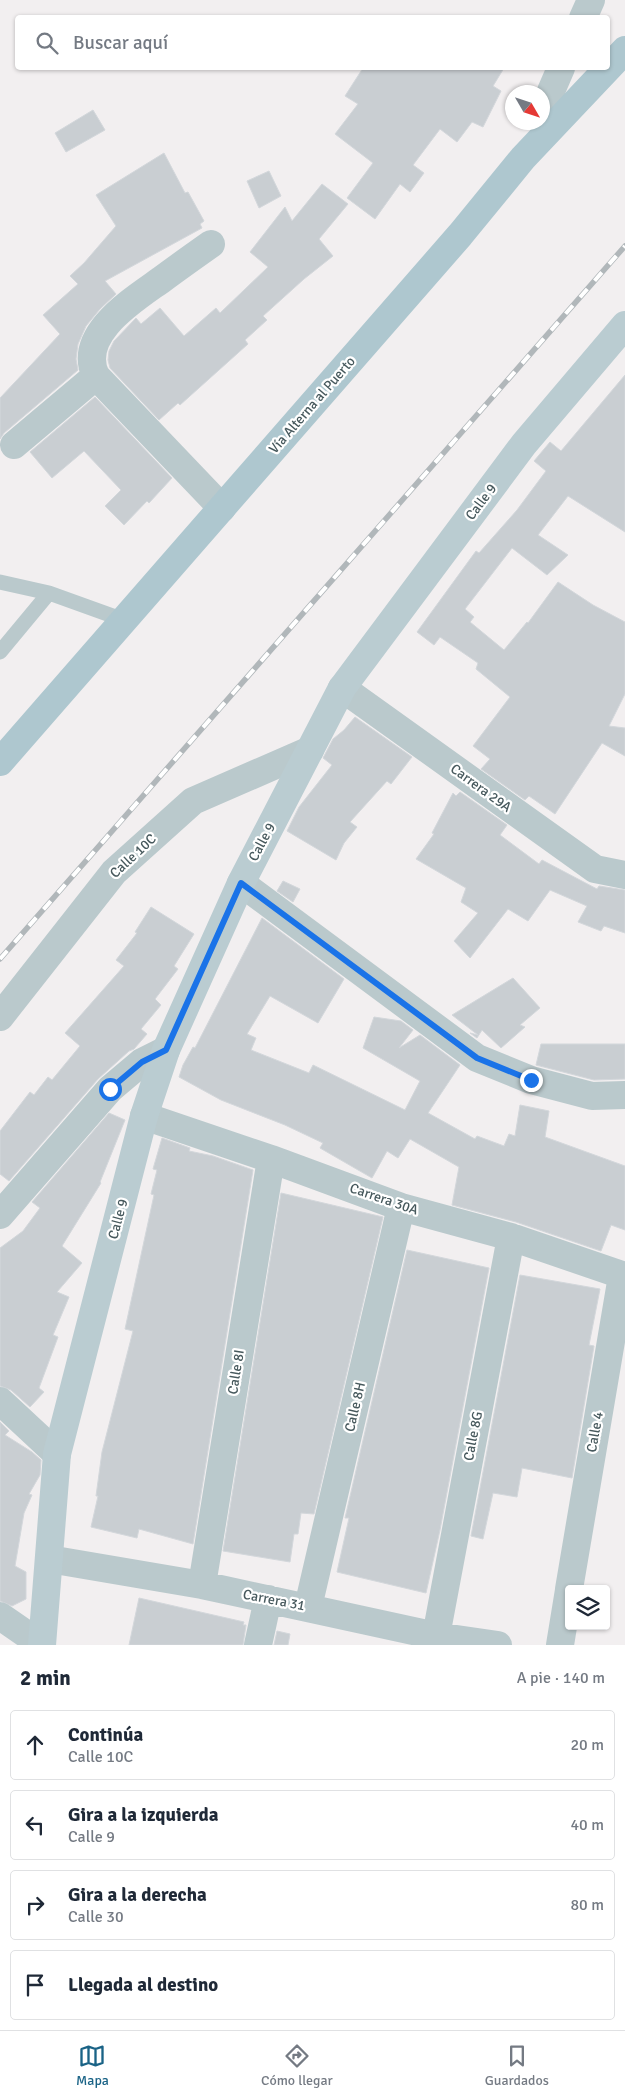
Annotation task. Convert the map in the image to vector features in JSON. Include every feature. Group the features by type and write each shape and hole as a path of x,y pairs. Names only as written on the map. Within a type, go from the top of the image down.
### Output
{"main road":[{"name":"Vía Alterna al Puerto","path":"610,66 625,50"},
{"name":"Vía Alterna al Puerto","path":"0,762 460,235 523,158 606,70"}],"street":[{"path":"584,15 591,0"},
{"path":"550,93 560,70"},
{"path":"523,158 535,130"},
{"path":"211,244 118,311 103,328 93,349 91,366 96,376 222,508"},
{"name":"Calle 9","path":"42,1645 57,1454 144,1116 166,1050 241,883 342,688 524,444 625,325"},
{"path":"14,445 96,376"},
{"name":"Carrera 29A","path":"342,688 595,869 625,875"},
{"name":"Calle 10C","path":"0,1017 114,872 193,801 310,750"},
{"path":"241,883 477,1058 531,1080 592,1096 625,1095"},
{"path":"0,1215 110,1089 142,1062 166,1050"},
{"name":"Carrera 30A","path":"144,1116 271,1159 401,1207 511,1237 623,1276"},
{"name":"Calle 8I","path":"202,1585 271,1159"},
{"name":"Calle 8H","path":"308,1607 401,1207"},
{"name":"Calle 8G","path":"436,1636 511,1237"},
{"name":"Calle 4","path":"570,1585 623,1276"},
{"path":"0,1401 57,1454"},
{"name":"Carrera 31","path":"49,1559 202,1585 308,1607 377,1635 436,1636 498,1645"},
{"path":"258,1645 268,1599"},
{"name":"Calle 4","path":"560,1645 565,1614"},
{"path":"0,1616 42,1645"}],"lane":[{"path":"0,582 48,593 124,620"},
{"path":"0,652 48,593"}],"building":[{"path":"362,70 503,70 493,86 501,91 483,127 472,122 457,142 440,129 413,165 424,173 410,192 400,184 375,219 347,198 373,163 335,134 358,104 345,96"},
{"path":"93,110 105,130 66,152 55,133"},
{"path":"164,153 185,193 188,192 204,221 200,224 202,228 105,281 116,294 86,326 78,344 76,359 78,370 4,433 0,439 0,398 60,334 43,315 78,284 70,276 84,263 116,226 96,195"},
{"path":"269,171 281,196 259,208 247,181"},
{"path":"322,184 348,204 319,239 333,256 263,316 267,320 245,340 248,344 180,405 178,403 159,420 110,368 108,360 109,351 114,341 136,318 141,324 160,308 184,336 216,308 220,313 268,267 250,252 285,207 292,221"},
{"path":"625,375 625,532 568,496 538,535 568,555 547,575 512,548 465,609 474,617 470,622 504,650 528,623 558,582 593,605 625,622 625,694 609,726 625,728 625,756 602,743 555,814 529,796 525,800 481,769 490,759 473,746 510,697 476,669 478,663 440,637 434,645 417,632 476,551 479,553 517,510 546,471 534,461 550,442 561,451"},
{"path":"95,397 172,478 149,503 147,501 124,525 105,506 121,490 84,451 52,478 30,452"},
{"path":"355,717 412,757 391,784 387,781 350,822 357,827 344,843 336,860 287,831 299,807 332,765 323,758 333,739"},
{"path":"460,792 507,825 500,835 539,864 542,860 597,889 599,886 625,890 625,933 604,926 601,931 578,922 587,906 550,890 528,921 508,909 470,958 454,941 478,913 461,902 466,888 416,859 434,834 432,833 453,793 456,796"},
{"path":"283,881 300,889 293,902 277,891"},
{"path":"151,907 194,934 174,966 178,969 155,999 161,1005 141,1029 147,1034 134,1049 129,1051 98,1079 9,1181 0,1174 0,1131 30,1092 34,1095 48,1077 52,1080 80,1046 65,1033 124,966 116,960 137,933 135,932"},
{"path":"262,918 344,979 318,1023 270,996 247,1034 256,1038 251,1050 309,1073 313,1065 405,1110 420,1081 363,1048 374,1017 401,1021 413,1030 399,1048 420,1035 460,1065 428,1113 475,1139 477,1136 504,1146 509,1134 515,1136 520,1105 549,1111 545,1137 625,1166 625,1230 611,1225 601,1251 516,1222 452,1205 459,1167 410,1139 398,1158 387,1151 372,1178 320,1148 323,1143 285,1125 221,1100 179,1077 183,1065 193,1047 195,1048"},
{"path":"513,978 540,1008 520,1025 525,1027 501,1048 482,1030 477,1038 470,1033 478,1035 452,1015"},
{"path":"541,1044 625,1044 625,1079 594,1080 536,1065"},
{"path":"109,1113 125,1120 101,1183 62,1246 82,1263 57,1292 69,1297 53,1335 58,1337 39,1388 44,1392 30,1407 11,1390 0,1386 0,1248 23,1231 40,1208 32,1202"},
{"path":"162,1138 190,1148 189,1151 213,1156 253,1170 193,1544 139,1529 137,1538 91,1527 98,1496 96,1496 102,1452 133,1331 125,1329 154,1195 151,1194 157,1170 153,1169"},
{"path":"281,1193 383,1217 314,1514 301,1513 298,1534 294,1534 290,1562 223,1551"},
{"path":"407,1250 489,1268 440,1530 426,1593 337,1572 349,1518 345,1518"},
{"path":"520,1275 600,1289 589,1345 594,1346 572,1478 522,1468 517,1497 493,1493 483,1539 471,1536"},
{"path":"0,1422 9,1431 5,1435 41,1460 40,1475 29,1494 32,1495 24,1513 15,1566 26,1572 26,1599 12,1606 0,1601"},
{"path":"139,1598 244,1622 243,1625 246,1625 243,1645 129,1645"},
{"path":"277,1631 290,1634 288,1645 274,1645"}],"railway":[{"path":"0,959 625,246"}],"route":[{"path":"110,1089 142,1062 166,1050 241,883 477,1058 531,1080"}]}
